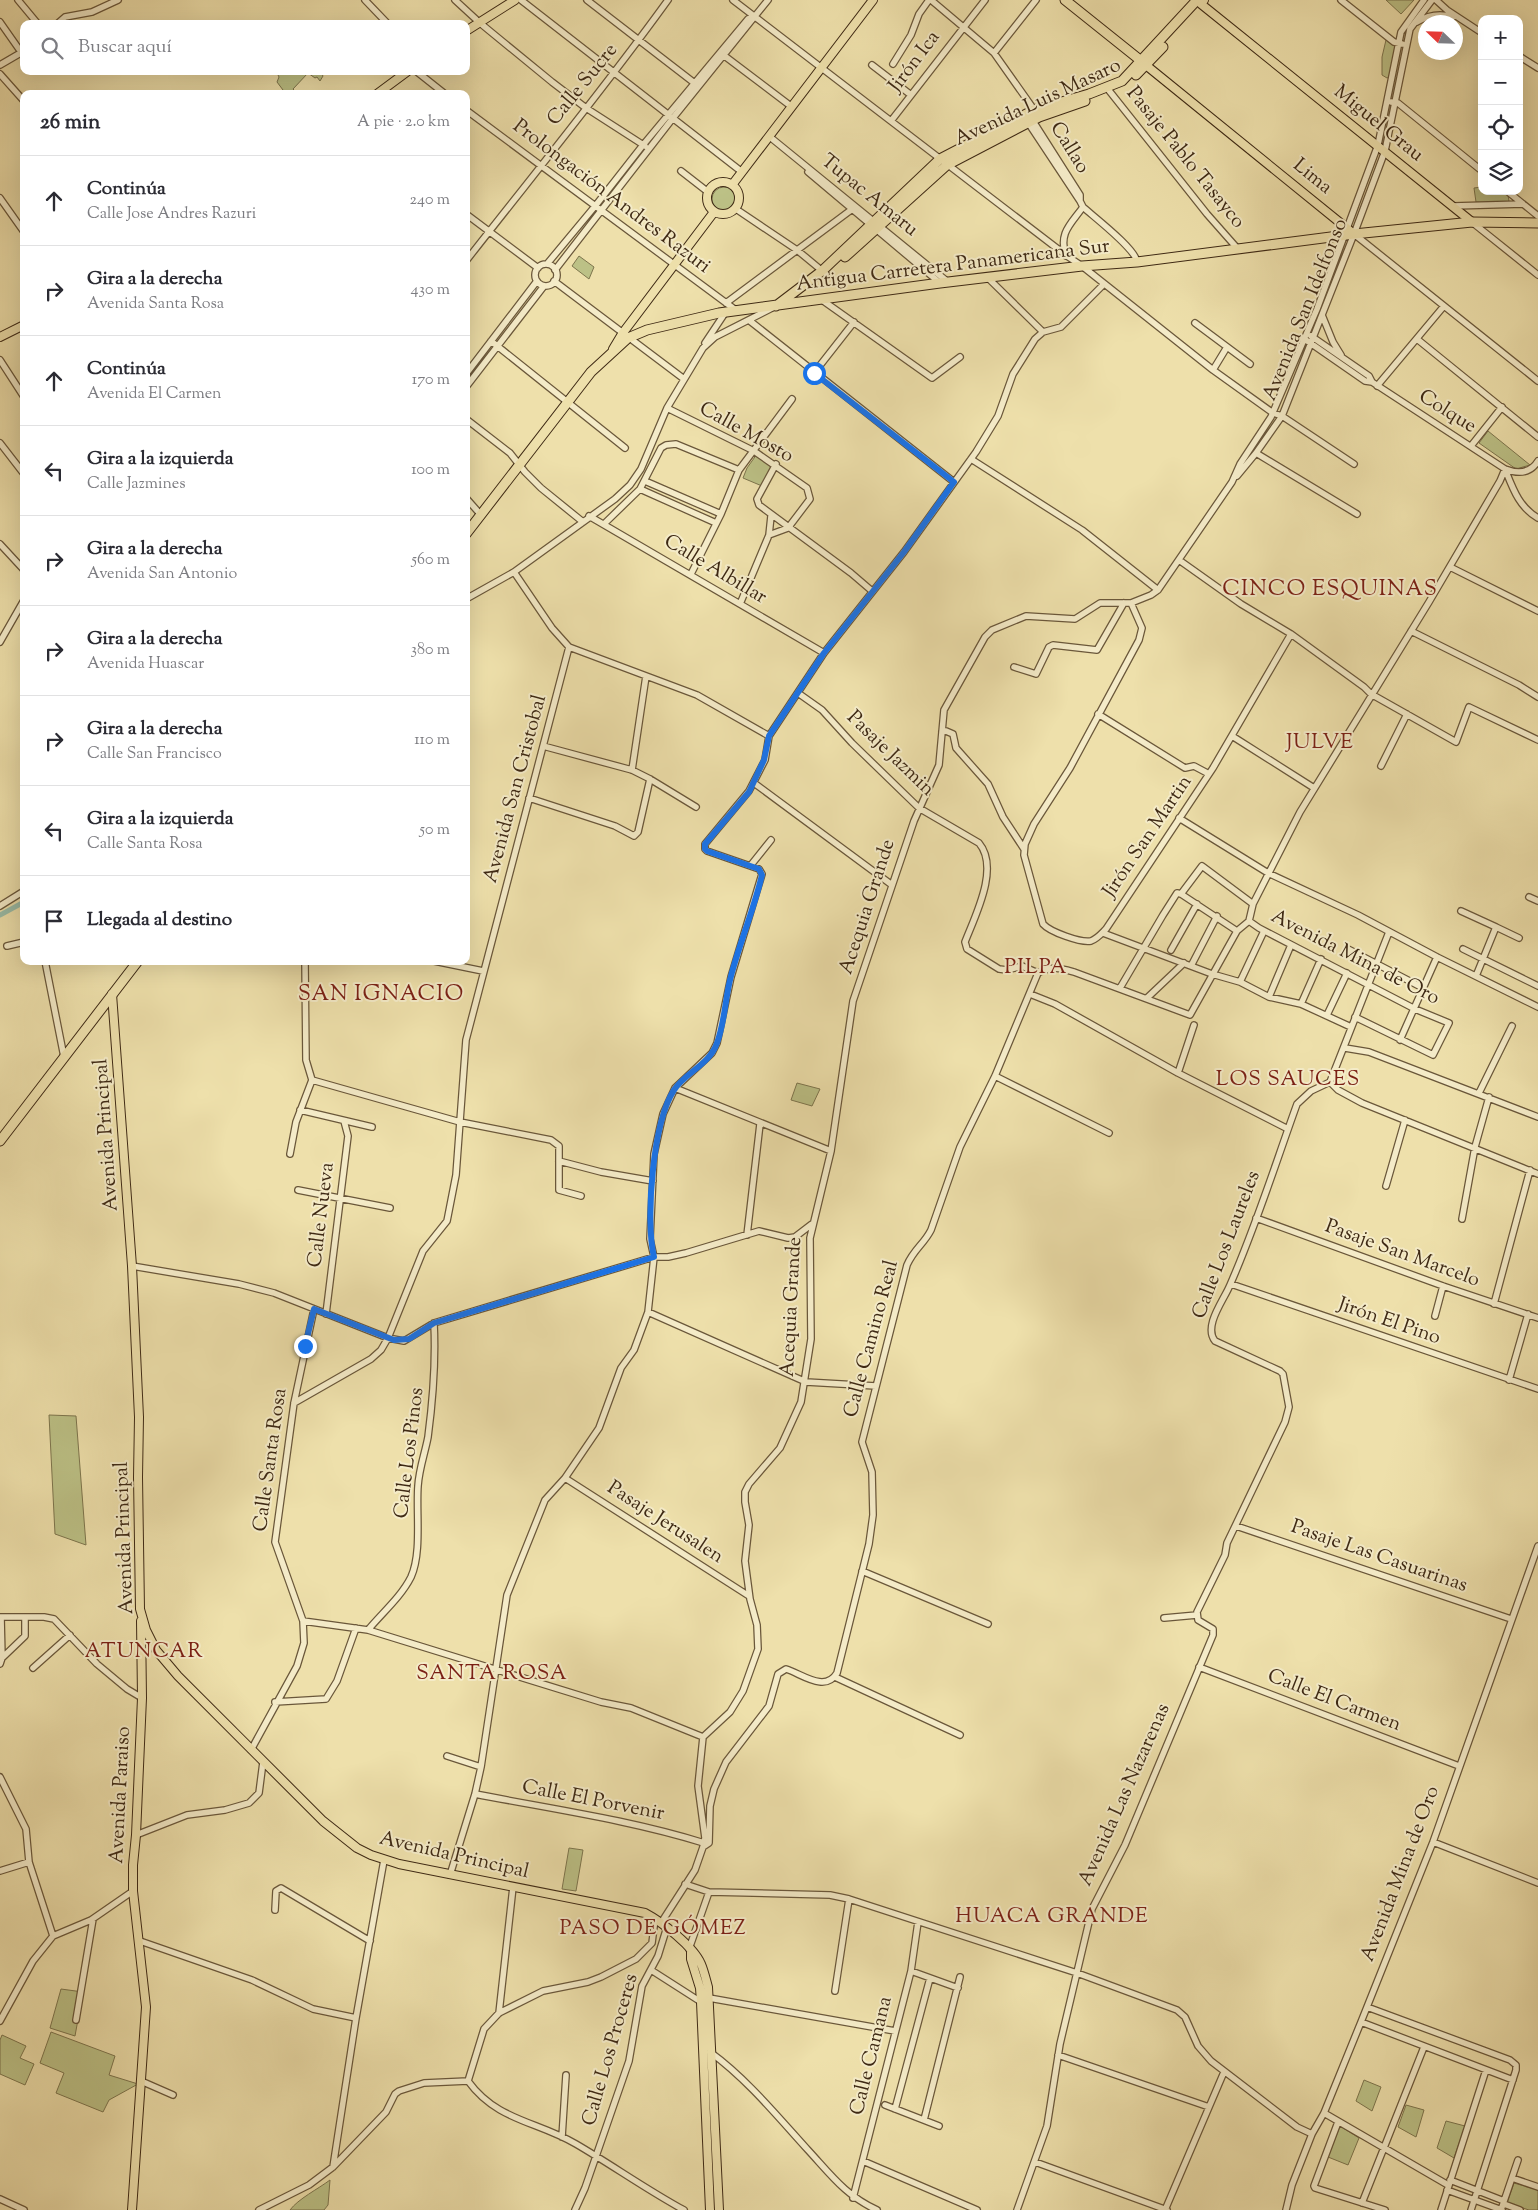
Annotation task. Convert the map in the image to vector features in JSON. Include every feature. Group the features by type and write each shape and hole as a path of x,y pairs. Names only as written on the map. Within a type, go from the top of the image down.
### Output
{"highway":[{"name":"Lima","path":"1065,0 1144,64"},
{"name":"Avenida Luis Masaro","path":"780,305 824,272 944,162 1031,116 1109,90 1144,64 1200,1"},
{"name":"Antigua Carretera Panamericana Sur","path":"470,529 566,403 591,372 625,336 736,311 944,283 989,279 1082,266 1137,262 1349,233 1472,222 1538,223"},
{"path":"0,1140 135,965"}],"main road":[{"path":"470,29 515,0"},
{"path":"732,185 873,0"},
{"name":"Miguel Grau","path":"1200,1 1472,222"},
{"name":"Lima","path":"1144,64 1349,233"},
{"path":"383,90 403,75"},
{"path":"719,183 732,185 740,199 736,209 728,214 714,212 707,201 708,192 719,183"},
{"path":"625,336 673,265 714,212"},
{"path":"0,337 20,328"},
{"name":"Avenida Principal","path":"112,994 132,1266 140,1417 138,1478 140,1609 146,1630 156,1650 178,1676 336,1833 356,1848 384,1860 450,1875 633,1910 661,1923 690,1951 701,1964 709,1998 719,2210"},
{"name":"Avenida Paraiso","path":"132,2210 145,2018 144,1983 133,1891 142,1698 140,1609"},
{"path":"141,1653 146,1650 156,1650"},
{"path":"690,1951 700,1988 710,2210"}],"street":[{"path":"18,0 35,20"},
{"path":"62,20 65,17 92,12 118,0"},
{"path":"365,0 384,20"},
{"path":"455,0 480,23 586,108 649,149"},
{"path":"521,0 742,172"},
{"path":"588,0 697,85"},
{"name":"Calle Sucre","path":"470,256 541,164 615,73 668,0"},
{"path":"733,0 1082,266 1103,285 1213,370 1273,413 1282,416 1354,464"},
{"path":"544,286 537,281 535,275 538,268 547,264 596,206 643,145 671,116 768,0"},
{"path":"893,64 911,35 919,14 930,0"},
{"name":"Callao","path":"930,0 964,26 994,53 1083,207 1128,247 1137,258 1137,262"},
{"name":"Jirón Ica","path":"891,121 984,0"},
{"path":"994,53 1036,0"},
{"path":"1341,0 1394,42 1405,44"},
{"name":"Avenida San Idelfonso","path":"919,808 939,764 944,710 985,637 992,630 1026,616 1075,619 1100,603 1128,603 1151,595 1158,590 1234,479 1256,453 1282,416 1322,315 1378,145 1398,43 1405,24 1424,0"},
{"name":"Avenida San Idelfonso","path":"1234,479 1240,464 1273,413 1385,151 1405,44 1411,27 1432,0"},
{"path":"1436,0 1455,15"},
{"path":"1411,27 1418,21"},
{"path":"1463,21 1478,30"},
{"path":"0,22 20,49"},
{"path":"0,65 20,53"},
{"path":"722,54 792,107"},
{"path":"1523,59 1538,68"},
{"path":"872,65 911,95"},
{"path":"0,74 20,96"},
{"path":"421,75 440,90"},
{"name":"Pasaje Pablo Tasayco","path":"1109,90 1207,214 1237,248"},
{"path":"1386,102 1398,103 1478,168"},
{"name":"Prolongación Andres Razuri","path":"470,114 541,164 736,311"},
{"path":"555,270 649,149 671,116"},
{"name":"Tupac Amaru","path":"768,138 876,225 944,283"},
{"path":"681,171 708,192"},
{"path":"1509,195 1509,204"},
{"path":"1512,195 1538,216"},
{"path":"0,198 20,226"},
{"path":"1453,206 1523,204"},
{"path":"726,303 854,207"},
{"path":"1067,256 1063,242 1064,234 1083,207"},
{"path":"736,209 797,250 824,272"},
{"path":"470,217 538,268"},
{"name":"Miguel Grau","path":"1472,222 1538,274"},
{"name":"Lima","path":"1349,233 1538,382"},
{"path":"470,382 544,286 554,282 556,277 555,270 547,264"},
{"path":"989,279 1043,332"},
{"path":"470,369 537,281"},
{"path":"554,282 684,379"},
{"path":"450,1875 475,1794 481,1767 507,1595 511,1581 544,1500 564,1478 599,1428 618,1376 634,1350 648,1312 654,1257 650,1239 654,1154 663,1114 675,1088 712,1053 718,1043 731,977 757,894 761,871 751,865 707,851 705,844 754,783 764,760 769,736 824,653 971,459 998,416 1013,374 1035,339 1043,332 1061,327 1103,285"},
{"path":"822,300 932,378 960,358"},
{"path":"703,348 715,338 780,305"},
{"path":"1374,384 1417,339 1444,306"},
{"path":"470,597 514,572 615,499 630,485 641,468 667,408 725,313"},
{"name":"Colque","path":"1322,315 1333,342 1344,358"},
{"path":"750,321 954,482"},
{"path":"814,373 854,322"},
{"path":"1195,323 1250,364"},
{"name":"Colque","path":"1305,335 1365,381 1374,384 1471,446 1504,470"},
{"path":"1417,339 1538,436"},
{"name":"Colque","path":"1312,340 1344,358 1369,376 1374,384"},
{"path":"491,341 566,403 625,448"},
{"path":"1213,370 1227,347"},
{"path":"0,360 20,391"},
{"path":"691,574 721,514 739,470 792,399"},
{"path":"1471,446 1502,407"},
{"name":"Calle Mosto","path":"667,408 754,451 776,464 808,488 810,499 788,528"},
{"path":"470,422 510,453 541,488 583,522"},
{"path":"0,443 20,469"},
{"path":"604,524 640,489 661,448 666,445 676,444 739,470"},
{"path":"1256,453 1357,514"},
{"path":"971,459 1082,530 1158,590"},
{"path":"1504,470 1517,474 1527,471 1535,466 1538,461"},
{"path":"776,464 757,502 770,516 851,573 872,591"},
{"path":"1504,470 1516,496 1526,509 1538,518"},
{"path":"1038,973 1048,967 1054,967 1120,988 1190,1015 1237,931 1249,920 1253,904 1268,873 1314,788 1450,567 1500,481 1504,470"},
{"path":"645,481 721,514"},
{"path":"640,489 716,523"},
{"path":"470,503 481,515"},
{"name":"Calle Albillar","path":"589,516 824,653"},
{"path":"740,604 769,535 770,516"},
{"path":"769,535 788,528"},
{"path":"0,544 20,566"},
{"path":"1179,560 1241,604 1291,634 1371,694 1456,742 1469,707 1538,740"},
{"path":"1450,567 1538,611"},
{"path":"514,572 552,628 569,647 697,694 769,736"},
{"path":"1014,667 1036,674 1053,644 1096,650 1128,603 1141,624 1142,634 1070,768 1034,824 1024,849"},
{"path":"0,642 20,609"},
{"path":"1411,632 1519,685 1538,697"},
{"name":"Jirón San Martin","path":"1102,933 1209,774 1291,634"},
{"name":"Avenida San Cristobal","path":"294,1403 371,1359 381,1350 388,1338 423,1251 447,1221 456,1175 466,1040 569,647"},
{"path":"632,770 646,676"},
{"name":"Pasaje Jazmin","path":"798,693 822,710 852,743 919,808 979,843 984,849 988,873 985,887 965,942 967,949 999,968 1007,970 1022,966 1038,973"},
{"path":"1098,714 1185,768 1194,766 1209,774"},
{"path":"1381,766 1407,714"},
{"path":"942,732 946,731 952,734 956,748 988,784 1003,817 1024,849 1043,924 1048,929 1087,941 1091,941 1102,933 1212,974 1240,982 1269,997 1301,1004 1351,1027"},
{"path":"1232,736 1314,788"},
{"path":"544,746 632,770 696,807"},
{"path":"529,798 614,826 634,836 638,832 650,779"},
{"path":"754,783 892,885"},
{"name":"Acequia Grande","path":"703,1737 730,1712 743,1691 758,1649 756,1625 749,1596 745,1561 749,1525 745,1502 746,1492 749,1484 780,1448 797,1415 806,1382 811,1339 810,1238 831,1151 854,1001 919,808"},
{"path":"1179,818 1268,873 1358,915 1436,957 1538,1007"},
{"path":"751,865 771,840"},
{"path":"1120,988 1145,948 1162,915 1178,893 1181,894 1203,866 1253,904"},
{"path":"0,906 20,894"},
{"path":"1181,894 1237,931"},
{"path":"1529,897 1538,902"},
{"path":"1171,950 1197,904"},
{"path":"1461,911 1519,938"},
{"path":"1191,966 1217,916"},
{"name":"Avenida Mina de Oro","path":"1249,920 1264,931 1416,1009 1449,1023 1433,1056 1400,1040"},
{"path":"1476,976 1496,927"},
{"path":"1240,982 1264,931"},
{"path":"1389,932 1378,965 1368,984 1345,1048 1330,1082 1338,1090 1362,1103 1538,1174"},
{"path":"7,946 20,943"},
{"path":"1269,997 1291,944"},
{"path":"1348,949 1423,988"},
{"path":"1463,949 1538,986"},
{"path":"1355,1017 1400,1040 1416,1009 1436,957"},
{"path":"1301,1004 1321,959"},
{"path":"1147,998 1184,963"},
{"path":"46,965 64,1056"},
{"path":"290,1154 300,1110 312,1080 306,1060 305,965"},
{"path":"456,965 483,970"},
{"name":"Calle Camino Real","path":"835,1677 862,1572 873,1515 872,1472 862,1442 907,1265 912,1253 927,1238 931,1230 960,1147 995,1076 1038,973"},
{"path":"1328,1015 1347,973"},
{"path":"1030,994 1055,1004 1178,1073 1288,1128"},
{"path":"1178,1073 1194,1025"},
{"path":"1479,1094 1512,1026"},
{"path":"1345,1048 1369,1052 1538,1117"},
{"path":"995,1076 1109,1133"},
{"path":"312,1080 460,1122 551,1140 559,1146 559,1190 581,1196"},
{"name":"Calle Los Laureles","path":"1197,1616 1225,1556 1227,1544 1286,1422 1290,1407 1283,1374 1280,1371 1220,1343 1212,1337 1210,1328 1231,1284 1300,1100 1311,1091 1330,1082"},
{"path":"675,1088 760,1124 831,1151"},
{"path":"1462,1219 1475,1147 1489,1097"},
{"path":"300,1110 372,1127"},
{"path":"1386,1186 1405,1120"},
{"name":"Calle Nueva","path":"326,1314 348,1136 344,1121"},
{"path":"747,1235 760,1124"},
{"path":"559,1161 601,1172 653,1181"},
{"path":"1494,1304 1530,1170"},
{"path":"298,1190 390,1208"},
{"name":"Pasaje San Marcelo","path":"1256,1218 1443,1286 1538,1318"},
{"path":"132,1266 265,1290 388,1338 404,1340 434,1323 654,1257 668,1257 686,1253 759,1231 788,1238 795,1237 813,1224"},
{"name":"Jirón El Pino","path":"1231,1284 1538,1389"},
{"path":"1435,1316 1443,1286"},
{"name":"Calle Santa Rosa","path":"251,1750 275,1702 297,1666 304,1643 303,1621 274,1542 294,1403 314,1309"},
{"path":"648,1312 806,1382 876,1386"},
{"path":"1510,1380 1528,1314"},
{"name":"Calle Los Pinos","path":"368,1630 403,1588 411,1576 415,1562 418,1484 428,1440 433,1397 435,1361 434,1323"},
{"name":"Pasaje Jerusalen","path":"564,1478 749,1596"},
{"name":"Pasaje Las Casuarinas","path":"1236,1526 1511,1619"},
{"name":"Avenida Mina de Oro","path":"1286,2210 1292,2185 1312,2134 1324,2113 1362,2022 1433,1842 1538,1546"},
{"path":"862,1572 988,1624"},
{"path":"1164,1618 1197,1616"},
{"name":"Avenida Las Nazarenas","path":"1017,2210 1047,2126 1058,2055 1092,1909 1125,1845 1214,1631 1197,1616"},
{"path":"1,1661 1,1617 54,1619 108,1674 142,1698"},
{"path":"1,1661 25,1636 26,1617"},
{"path":"303,1621 368,1630 601,1702 631,1708 703,1737 698,1786 704,1845 698,1864 661,1923 652,1943 636,1959 602,1977 588,1982 547,1989 499,2013 484,2029 468,2081"},
{"path":"275,1702 326,1699 337,1681 356,1628"},
{"path":"33,1668 70,1635"},
{"name":"Calle El Carmen","path":"1199,1667 1459,1766"},
{"path":"704,1845 709,1844 710,1806 714,1789 726,1762 769,1706 778,1674 786,1670 821,1683 835,1677 960,1735"},
{"path":"447,1756 481,1767"},
{"path":"136,1835 186,1815 225,1810 249,1803 259,1792 263,1762"},
{"path":"0,1777 26,1829 29,1862 53,1936"},
{"name":"Calle El Porvenir","path":"475,1794 676,1834 704,1845"},
{"path":"1433,1842 1538,1883"},
{"path":"333,2168 356,2018 384,1860"},
{"path":"0,1871 29,1862"},
{"path":"685,1884 710,1892 830,1895 849,1898 1076,1973 1177,2010 1185,2018 1198,2046 1211,2061 1297,2127 1312,2134"},
{"path":"499,2013 513,1887"},
{"path":"275,1910 276,1891 281,1888 370,1942"},
{"path":"0,2020 33,1961 53,1936 93,1919 133,1891"},
{"path":"690,1951 710,1892"},
{"path":"835,1991 849,1898"},
{"path":"76,2020 93,1919"},
{"name":"Calle Camana","path":"854,2198 910,1971 918,1922"},
{"name":"Calle Los Proceres","path":"575,2210 585,2188 628,2061 642,1986 658,1956 661,1923"},
{"path":"140,1941 252,1980 313,2008 356,2018"},
{"path":"651,1970 701,2002"},
{"path":"910,1971 958,1988"},
{"path":"924,2120 960,1977"},
{"path":"895,2109 930,1978"},
{"path":"709,1998 895,2031"},
{"path":"1367,2007 1512,2061 1516,2068 1471,2210"},
{"path":"1362,2022 1513,2080"},
{"path":"1362,2203 1424,2046"},
{"path":"704,2049 742,2080 854,2198 878,2210"},
{"path":"1058,2055 1209,2107"},
{"path":"1441,2210 1486,2070"},
{"path":"1035,2162 1166,2210 1224,2072"},
{"path":"562,2138 566,2075"},
{"path":"141,2081 173,2095"},
{"path":"259,2210 309,2185 333,2168 386,2112 395,2094 399,2091 424,2082 468,2081 483,2097 508,2115 562,2138 595,2157 671,2207 684,2210"},
{"path":"885,2105 939,2126"},
{"path":"1324,2113 1474,2199 1520,2210"},
{"path":"1338,2122 1314,2186 1315,2188 1385,2210"},
{"path":"1503,2206 1518,2160"},
{"path":"863,2161 977,2210"},
{"path":"1512,2178 1538,2187"},
{"path":"1448,2185 1476,2190 1503,2206"},
{"path":"0,2199 24,2210"}],"green space":[{"path":"1386,0 1414,0 1401,14"},
{"path":"1386,40 1395,46 1390,77 1387,78 1382,75 1382,57"},
{"path":"278,75 306,75 294,90 283,90 277,82"},
{"path":"311,75 323,76 320,81 317,77 315,78"},
{"path":"719,187 729,187 736,194 736,204 729,211 719,211 712,204 712,194"},
{"path":"1474,188 1478,188 1478,195 1508,195 1509,201 1503,204 1476,202"},
{"path":"579,256 594,267 589,279 572,266"},
{"path":"1488,431 1530,465 1516,469 1479,443"},
{"path":"757,454 773,464 762,486 743,478 747,468"},
{"path":"797,1083 820,1089 812,1106 791,1100"},
{"path":"49,1415 76,1416 86,1545 55,1534"},
{"path":"569,1848 583,1850 576,1891 562,1889"},
{"path":"61,1989 83,1992 75,2036 50,2028"},
{"path":"51,2032 115,2056 109,2075 138,2084 109,2100 103,2112 56,2093 64,2073 40,2063"},
{"path":"2,2035 26,2046 20,2058 34,2064 25,2085 0,2074 0,2040"},
{"path":"1364,2080 1381,2087 1372,2111 1356,2101"},
{"path":"1406,2105 1424,2110 1416,2137 1398,2127"},
{"path":"1446,2121 1465,2126 1454,2158 1437,2148"},
{"path":"1340,2126 1359,2138 1348,2165 1328,2157"},
{"path":"330,2180 328,2205 324,2210 290,2210 303,2198"},
{"path":"1514,2183 1538,2190 1538,2210 1529,2210 1507,2203"}],"waterway":[{"path":"0,915 20,904"}],"district":[{"name":"CINCO ESQUINAS","path":"1330,590"},
{"name":"JULVE","path":"1320,743"},
{"name":"PILPA","path":"1036,968"},
{"name":"SAN IGNACIO","path":"381,995"},
{"name":"LOS SAUCES","path":"1288,1080"},
{"name":"ATUNCAR","path":"144,1652"},
{"name":"SANTA ROSA","path":"492,1674"},
{"name":"HUACA GRANDE","path":"1052,1917"},
{"name":"PASO DE GÓMEZ","path":"653,1929"}],"route":[{"path":"305,1346 314,1309 399,1341 409,1339 434,1323 654,1257 650,1239 654,1154 663,1114 675,1088 712,1053 718,1043 731,977 762,875 759,869 751,865 705,850 705,844 749,792 764,760 769,736 824,653 904,552 954,482 814,373"}]}
